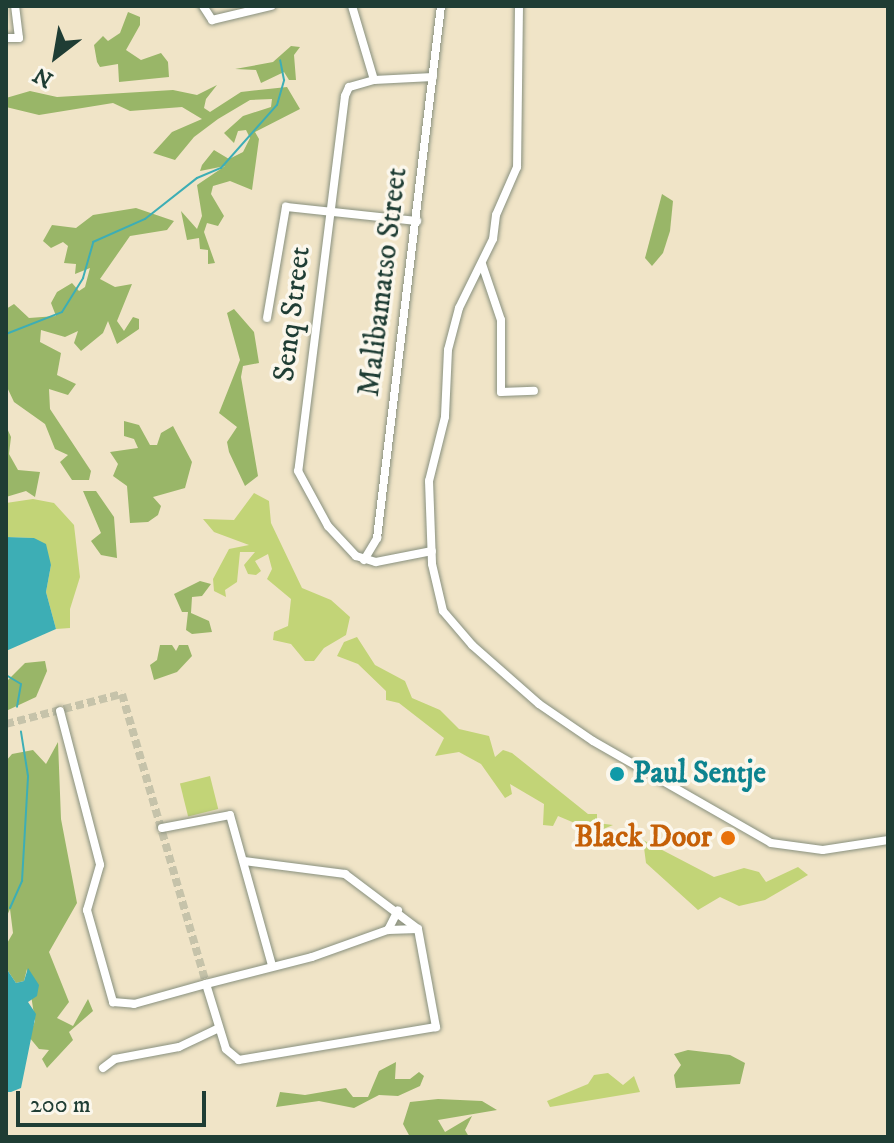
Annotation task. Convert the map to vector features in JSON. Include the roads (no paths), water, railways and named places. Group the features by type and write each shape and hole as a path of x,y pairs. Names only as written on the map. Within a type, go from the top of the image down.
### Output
{"street":[{"path":"6,38 19,38 15,6"},
{"path":"203,6 212,20 271,6"},
{"path":"352,6 374,80 433,77"},
{"name":"Malibamatso Street","path":"364,560 377,538 441,6"},
{"path":"519,6 517,167 482,264 459,308 448,350 445,417 429,481 437,594 449,622 510,681 593,741 786,849 823,850 888,840"},
{"name":"Senq Street","path":"364,560 328,526 298,471 345,96 349,87 374,80"},
{"path":"267,318 283,211 293,206 417,221"},
{"path":"482,264 501,320 501,392 534,391"},
{"path":"364,560 432,551"},
{"path":"60,711 100,865 87,910 113,1002 120,1007 312,957 388,930 418,929"},
{"path":"162,828 230,815 272,965"},
{"path":"206,984 226,1049 239,1060 436,1027 418,929 398,910 345,874 244,861"},
{"path":"388,930 398,910"},
{"path":"103,1068 115,1059 179,1047 219,1028"}],"water":[{"path":"6,537 34,538 46,544 51,565 46,592 56,629 6,651"},
{"path":"6,968 16,983 24,981 28,968 39,985 37,996 28,1002 36,1014 21,1088 11,1092 6,1092"}],"waterway":[{"path":"6,334 62,312 83,278 93,242 145,219 197,178 221,168 277,105 284,80 280,60"},
{"path":"6,675 21,684 17,707"},
{"path":"10,908 22,881 28,776 21,732"}],"tunnel":[{"path":"6,724 122,694 206,984"}],"place":[{"name":"Paul Sentje","path":"617,774"},
{"name":"Black Door","path":"728,838"}]}
